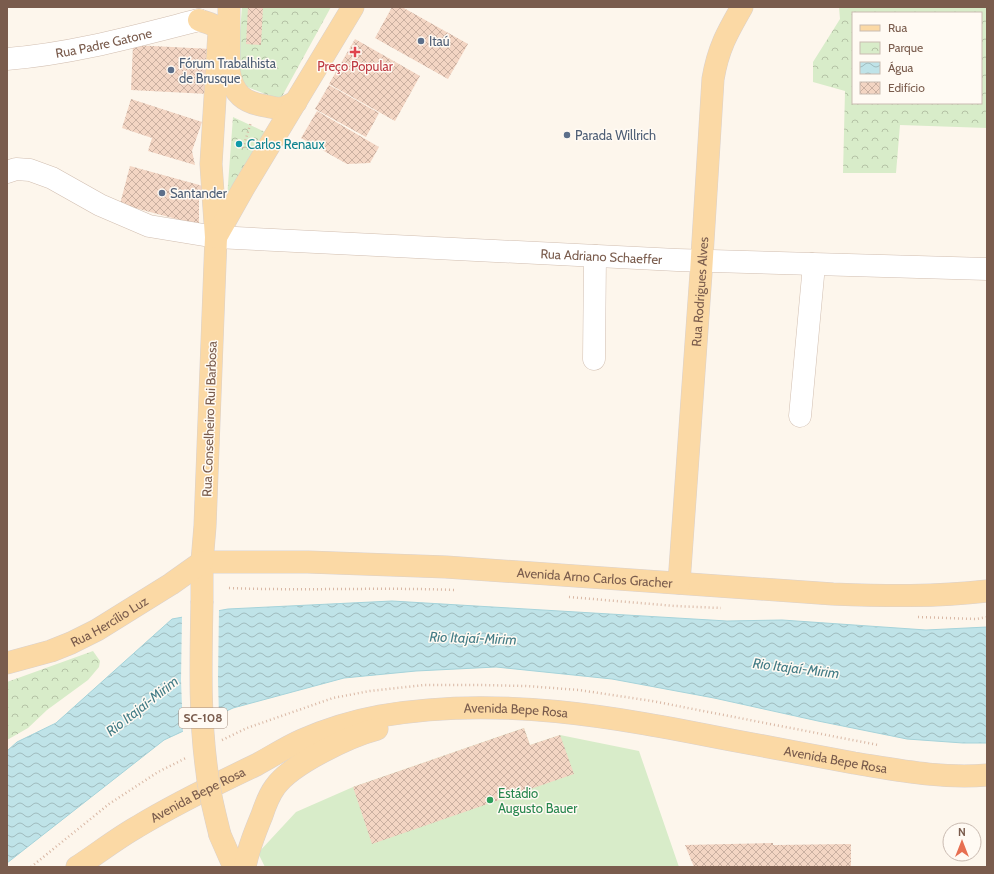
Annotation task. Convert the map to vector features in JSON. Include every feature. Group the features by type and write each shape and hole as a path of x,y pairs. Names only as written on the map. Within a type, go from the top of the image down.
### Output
{"main road":[{"path":"199,20 211,16 217,7"},
{"path":"229,7 229,71 230,80 235,89 245,100 256,105 281,108 296,102"},
{"path":"216,238 353,7"},
{"name":"Rua Rodrigues Alves","path":"679,583 702,261 713,79 719,52 742,7"},
{"name":"Rua Conselheiro Rui Barbosa","path":"199,20 213,24 219,32 211,164 216,238 205,526 202,562 201,679 203,735 207,772 220,835 234,867"},
{"name":"Avenida Arno Carlos Gracher","path":"202,562 308,562 446,567 893,597 951,595 987,591"},
{"name":"Rua Hercílio Luz","path":"7,663 51,651 78,640 151,597 202,562"},
{"name":"Avenida Bepe Rosa","path":"77,867 134,828 176,804 267,759 301,740 340,726 378,716 439,708 486,707 537,709 649,724 800,753 911,772 946,776 987,775"},
{"path":"245,867 250,844 266,804 274,788 284,777 303,764 347,740 439,708"}],"street":[{"name":"Rua Padre Gatone","path":"7,59 59,53 125,39 199,20"},
{"name":"Rua Adriano Schaeffer","path":"7,172 16,169 30,170 52,178 100,205 149,226 216,238 702,261 987,269"},
{"path":"594,359 595,256"},
{"path":"800,416 813,276 812,264"}],"path":[{"path":"242,149 256,105"},
{"path":"229,588 272,590 338,588 459,590"},
{"path":"566,597 675,606 729,608"},
{"path":"916,617 976,619 987,617"},
{"path":"219,741 247,728 333,698 370,691 424,685 480,685 526,686 572,690 652,701 879,745"},
{"path":"32,867 109,804 158,772 192,755"}],"green space":[{"path":"242,7 331,7 280,100 245,86 237,69"},
{"path":"839,7 987,7 987,128 900,125 896,173 843,173 845,91 813,82 813,62 840,19"},
{"path":"233,117 265,132 227,198"},
{"path":"93,651 100,661 99,667 88,680 47,710 28,728 7,740 7,682"},
{"name":"Estádio Augusto Bauer","path":"524,728 530,745 560,735 639,751 679,867 265,867 258,853 296,812 353,787"}],"water":[{"name":"Rio Itajaí-Mirim","path":"392,601 727,621 782,620 926,630 987,627 987,743 907,739 714,698 612,679 496,667 416,671 344,678 233,708 164,740 7,863 7,751 17,742 56,723 172,619 228,609"}],"pier":[{"path":"219,609 219,717 183,734 181,680 182,615"}],"building":[{"path":"248,7 263,7 261,45 246,44"},
{"name":"Itaú","path":"392,7 402,7 468,44 448,79 375,38"},
{"path":"355,39 420,76 395,121 329,84"},
{"name":"Fórum Trabalhista de Brusque","path":"133,45 211,49 208,94 131,90"},
{"path":"329,85 379,113 366,137 315,109"},
{"path":"131,99 202,122 192,151 195,165 148,151 152,138 122,128"},
{"path":"317,111 379,147 370,163 347,164 301,138"},
{"name":"Santander","path":"130,166 203,186 199,200 199,225 120,204"},
{"path":"524,728 530,745 560,735 574,774 372,844 353,787"},
{"path":"773,843 773,845 851,844 851,867 694,867 685,845"}],"place":[{"name":"Itaú","path":"421,41"},
{"name":"Preço Popular","path":"355,52"},
{"name":"Fórum Trabalhista de Brusque","path":"171,70"},
{"name":"Parada Willrich","path":"567,135"},
{"name":"Carlos Renaux","path":"239,144"},
{"name":"Santander","path":"162,193"},
{"name":"Estádio Augusto Bauer","path":"490,800"}]}
